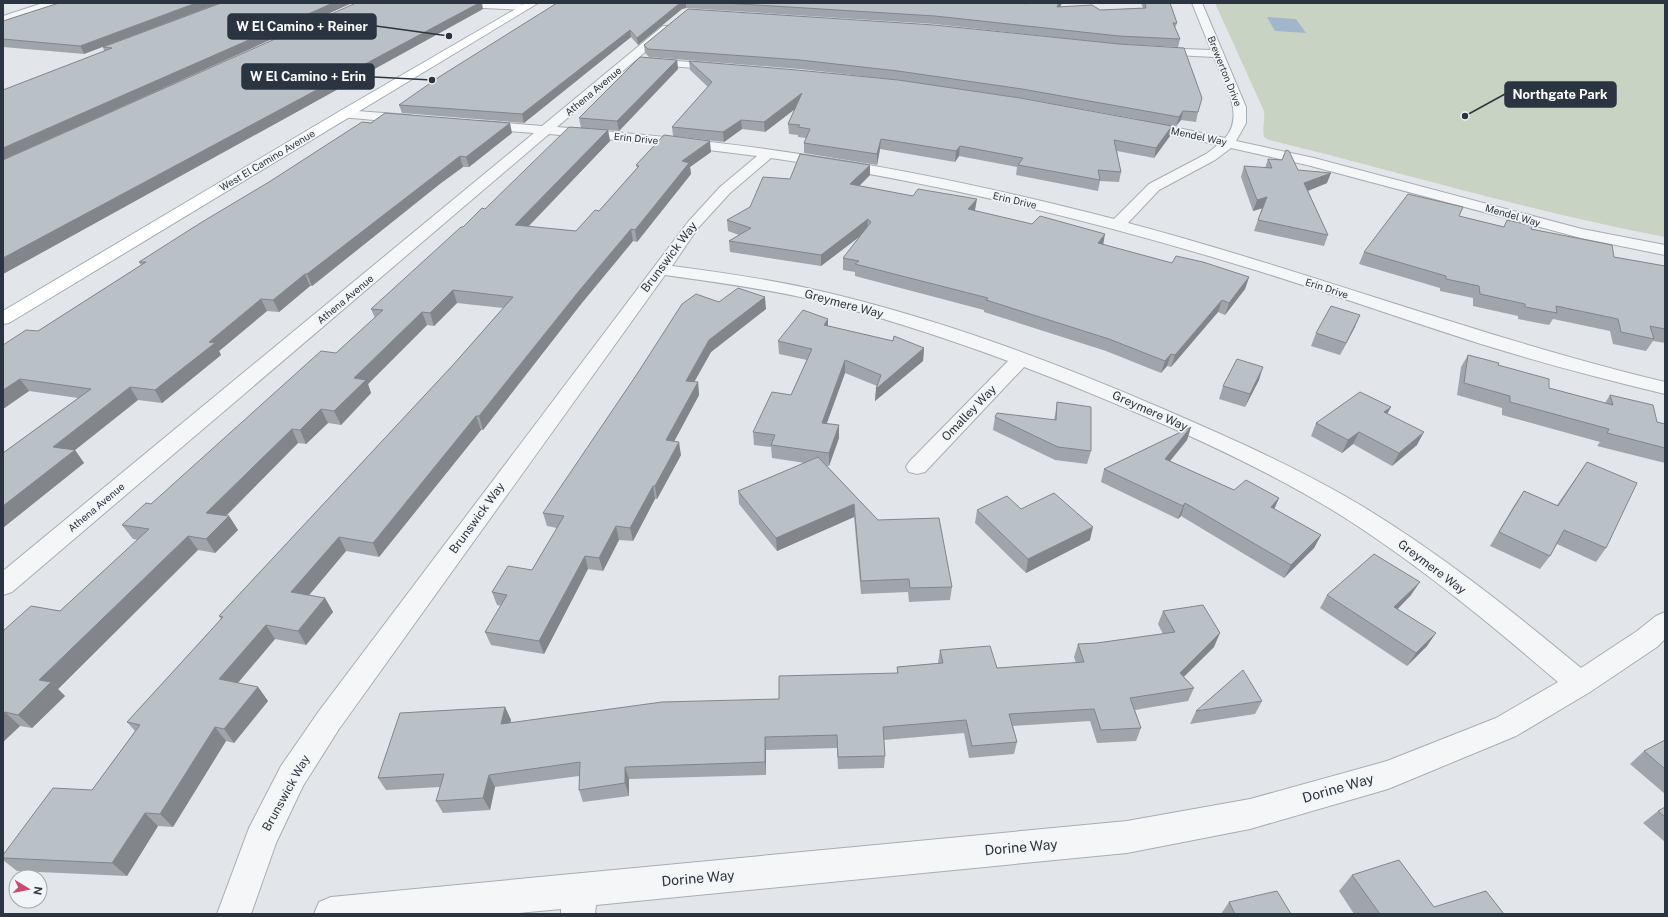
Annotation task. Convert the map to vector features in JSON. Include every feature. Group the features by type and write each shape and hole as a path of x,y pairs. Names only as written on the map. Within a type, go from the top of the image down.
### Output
{"main road":[{"name":"West El Camino Avenue","path":"3,319 344,114 530,5"}],"street":[{"path":"3,18 52,3"},
{"path":"441,3 530,5"},
{"name":"Brewerton Drive","path":"1117,225 1153,188 1169,177 1207,159 1229,142 1239,127 1242,117 1240,107 1197,3"},
{"name":"Athena Avenue","path":"3,585 680,17"},
{"path":"1148,50 1219,54"},
{"path":"628,61 734,68"},
{"path":"344,114 422,120"},
{"name":"Mendel Way","path":"1125,121 1229,142 1392,182 1581,233 1665,250"},
{"name":"Erin Drive","path":"468,124 636,137 768,153 928,180 1117,225 1300,279 1463,333 1536,355 1665,388"},
{"name":"Brunswick Way","path":"234,914 261,839 292,776 329,720 659,269 698,219 725,190 768,153"},
{"name":"Greymere Way","path":"659,269 741,280 834,300 909,321 1022,358 1127,400 1225,444 1299,480 1402,543 1517,631 1580,684"},
{"name":"Omalley Way","path":"917,467 1022,358"},
{"name":"Dorine Way","path":"331,914 580,902 1127,837 1250,814 1388,774 1506,727 1580,684 1647,639 1665,623"}],"green space":[{"path":"1215,3 1665,3 1665,237 1516,204 1269,140 1264,137 1263,134 1264,111"}],"water":[{"path":"1267,17 1296,19 1306,33 1275,31"}],"building":[{"path":"59,3 196,3 80,46 3,39 3,21"},
{"path":"221,3 333,3 3,148 3,90 112,48 103,47"},
{"path":"356,3 479,3 3,258 3,160"},
{"path":"557,3 680,3 637,38 630,30 522,114 399,105 439,77"},
{"path":"724,3 1059,3 1057,7 1092,5 1100,10 1146,8 1145,3 1170,3 1177,23 1173,23 1180,39 1119,36 935,16"},
{"path":"688,9 934,25 1119,44 1184,48 1202,98 1198,112 1183,111 1179,117 1022,89 898,71 800,60 648,49 644,45"},
{"path":"640,57 677,60 617,121 579,118"},
{"path":"689,61 898,80 1020,98 1172,126 1156,148 1114,140 1121,172 1098,170 1100,180 1018,165 1023,158 960,146 956,151 881,139 877,154 804,143 810,129 798,127 800,125 788,124 802,93 764,122 741,120 723,132 672,127 712,82"},
{"path":"385,113 510,123 466,157 460,156 273,300 261,299 209,342 215,343 155,390 130,387 53,447 75,450 3,506 3,453 91,389 20,379 3,390 3,345 26,330 38,331 146,262 139,262 202,222 269,182 362,122 371,123"},
{"path":"569,127 608,130 515,225 576,231 595,210 599,211 639,166 636,165 664,135 710,141 682,161 689,163 635,230 631,229 579,291 479,416 476,416 373,543 339,537 291,592 325,598 298,631 266,625 219,679 258,687 224,729 215,727 160,814 145,813 112,863 3,858 3,855 53,788 92,790 140,725 127,722 223,617 219,616 453,365 513,297 453,290 430,313 422,312 354,378 366,380 334,411 321,409 300,430 292,429 206,513 229,516 206,539 188,536 39,680 51,682 18,715 5,712 3,714 3,631 31,606 60,611 149,529 122,525 146,503 151,504 321,351 336,353 383,310 371,309 461,227 463,227 482,208 485,209"},
{"path":"1286,150 1289,151 1298,170 1331,173 1304,183 1328,235 1258,220 1267,197 1257,200 1244,166 1272,168 1268,159 1282,160"},
{"path":"800,154 870,165 850,184 913,196 918,189 977,199 968,209 1032,224 1040,216 1105,234 1098,243 1172,263 1176,256 1203,262 1249,277 1229,303 1222,300 1175,355 1171,354 1165,361 1109,339 986,300 988,298 855,264 859,261 843,258 871,222 868,219 821,255 729,241 751,228 727,220 750,207 763,177 790,179"},
{"path":"1408,194 1463,207 1459,216 1504,227 1507,220 1533,226 1531,229 1612,245 1614,257 1665,266 1665,329 1650,326 1654,339 1621,332 1618,319 1556,306 1557,313 1525,307 1525,304 1480,294 1479,286 1446,279 1446,276 1364,252"},
{"path":"738,288 765,297 709,340 686,381 698,382 666,440 679,442 630,528 616,526 599,558 585,556 539,641 485,632 507,595 492,592 508,566 532,570 564,516 543,513 637,374 682,304 696,294 719,302"},
{"path":"1331,306 1360,315 1346,343 1316,333"},
{"path":"803,310 828,319 824,325 893,341 894,336 924,348 876,389 881,375 845,360 822,423 839,425 829,453 771,445 775,435 753,432 772,392 791,395 812,349 778,341"},
{"path":"1468,355 1549,379 1549,388 1613,405 1610,395 1653,405 1657,422 1665,424 1665,448 1607,433 1609,429 1510,402 1510,396 1464,383"},
{"path":"1237,359 1263,367 1250,394 1223,386"},
{"path":"1360,392 1391,407 1384,412 1424,432 1399,453 1359,432 1348,440 1316,423"},
{"path":"1057,402 1091,407 1091,451 1058,447 995,417 997,413 1056,420"},
{"path":"1191,427 1165,459 1234,490 1246,480 1279,498 1271,507 1321,535 1291,565 1185,503 1183,506 1104,469"},
{"path":"818,457 878,520 939,518 952,587 910,588 909,579 861,581 854,504 776,538 738,491"},
{"path":"1587,462 1637,483 1606,548 1564,530 1550,556 1499,532 1524,491 1558,506"},
{"path":"1054,493 1093,527 1028,559 977,510 1007,496 1021,509"},
{"path":"1374,554 1420,582 1394,607 1436,633 1416,653 1327,595"},
{"path":"1203,605 1220,633 1180,673 1194,688 1130,698 1141,728 1101,730 1094,709 1009,714 1017,742 972,746 966,720 883,727 885,756 838,757 837,735 765,737 765,762 625,767 625,783 579,790 580,762 489,775 483,798 436,801 444,774 378,778 400,713 505,707 501,724 662,702 779,699 779,676 898,673 897,667 943,663 940,650 990,646 997,668 1084,662 1078,644 1097,643 1175,632 1163,611"},
{"path":"1243,670 1262,701 1196,711"},
{"path":"1665,740 1665,769 1644,751"},
{"path":"1665,807 1665,817 1658,811"},
{"path":"1399,860 1434,907 1486,891 1504,914 1380,914 1352,875"},
{"path":"1277,891 1291,914 1235,914 1229,902"}],"place":[{"name":"W El Camino + Reiner","path":"449,36"},
{"name":"W El Camino + Erin","path":"432,80"},
{"name":"Northgate Park","path":"1465,116"}]}
